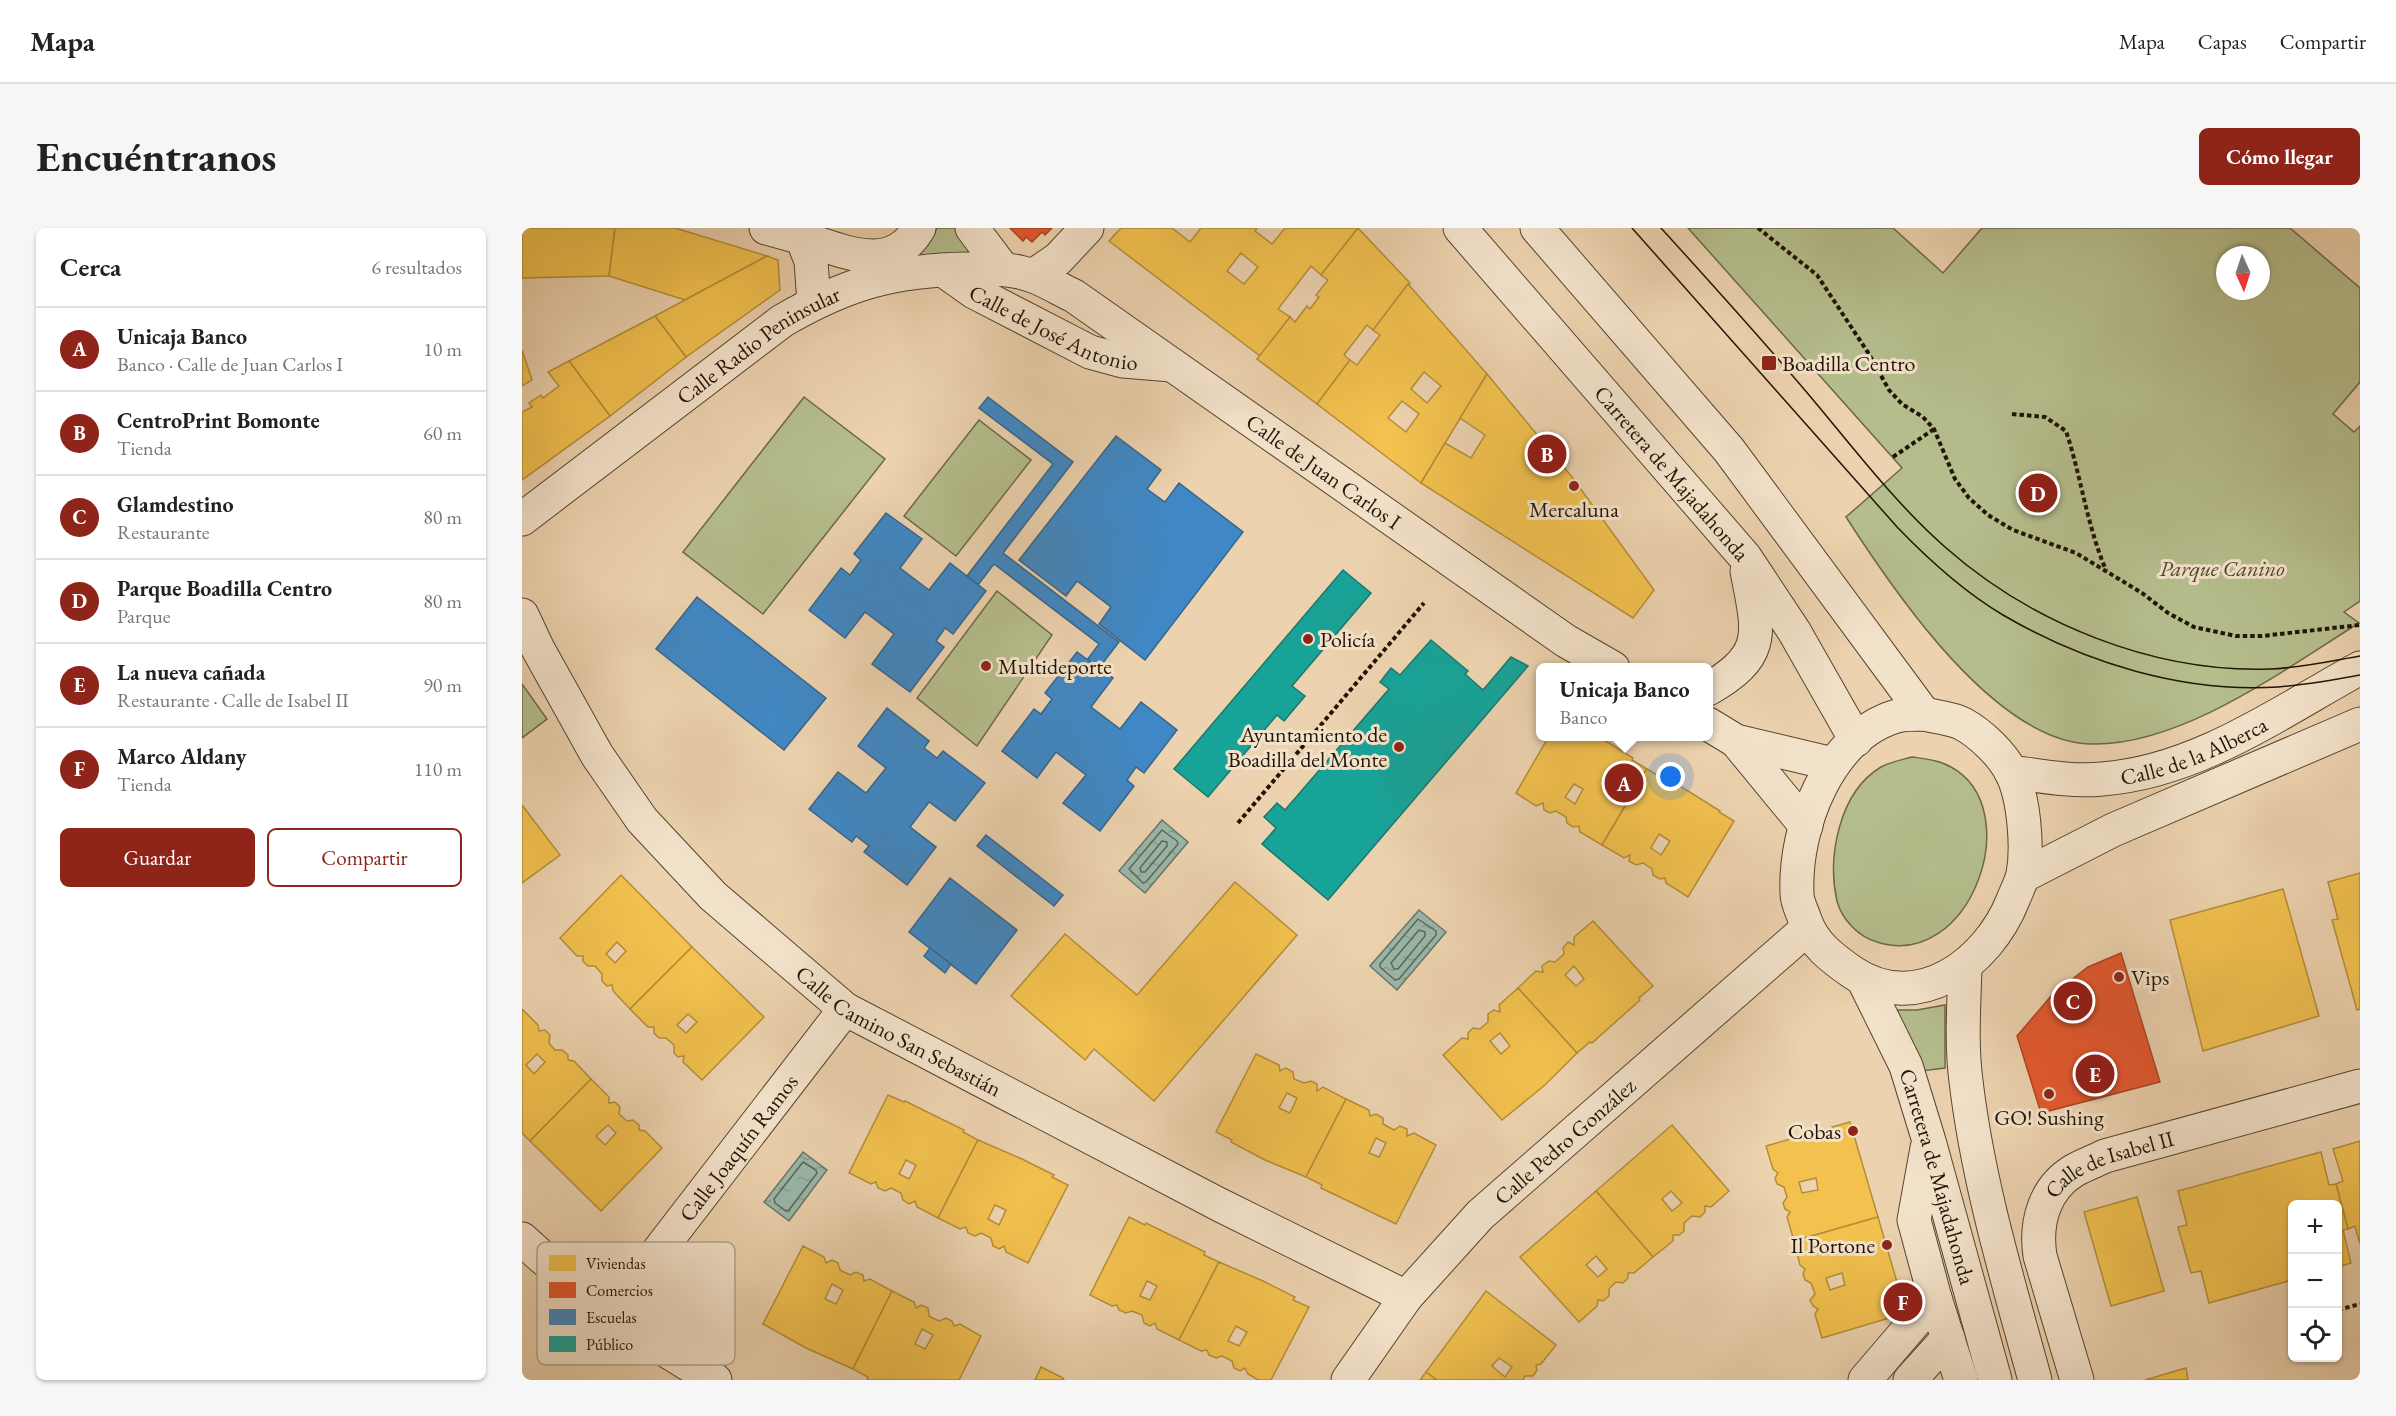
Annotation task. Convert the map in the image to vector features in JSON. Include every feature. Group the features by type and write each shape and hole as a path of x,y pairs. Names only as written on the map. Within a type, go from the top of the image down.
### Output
{"street":[{"path":"766,228 854,255 883,256 902,248 919,228"},
{"name":"Calle de Juan Carlos I","path":"972,228 1018,272 1074,296 1566,640 1605,663"},
{"path":"1018,272 1058,259 1087,228"},
{"name":"Carretera de Majadahonda","path":"1460,228 1744,557 1794,631 1856,740"},
{"path":"1550,233 1729,450 1924,714"},
{"path":"802,238 812,261 814,303"},
{"name":"Calle Radio Peninsular","path":"522,519 773,328 814,303 850,287 888,276 943,270 1018,272"},
{"name":"Calle de José Antonio","path":"943,270 974,292 1090,352 1123,361 1174,365"},
{"path":"1713,686 1728,678 1747,657 1756,640 1757,626 1744,557"},
{"name":"Calle Camino San Sebastián","path":"522,615 530,655 642,820 713,896 845,1009 1220,1205 1406,1297"},
{"name":"Calle de la Alberca","path":"2011,772 2056,778 2101,780 2141,774 2188,758 2252,730 2360,668"},
{"path":"1924,714 1963,724 1990,745 2011,772 2022,807 2025,843 2023,876 2008,912 1989,942 1965,967 1930,985 1899,988 1863,979 1826,953 1808,928 1797,896 1798,864 1806,826 1818,789 1833,764 1856,740 1875,726 1897,716 1924,714"},
{"name":"Calle de la Alberca","path":"2023,876 2113,830 2360,724"},
{"path":"1713,727 1737,741 1833,764"},
{"path":"1737,741 1806,826"},
{"name":"Calle Pedro González","path":"1348,1380 1406,1297 1480,1215 1808,928"},
{"name":"Carretera de Majadahonda","path":"1965,967 1963,1042 1966,1080 1983,1186 2035,1380"},
{"name":"Carretera de Majadahonda","path":"1863,979 1906,1066 1995,1380"},
{"name":"Calle Joaquín Ramos","path":"665,1242 845,1009"},
{"name":"Calle de Isabel II","path":"2078,1380 2040,1256 2037,1238 2042,1211 2051,1190 2074,1171 2105,1156 2360,1086"},
{"path":"1929,1141 1914,1220 1935,1298 1961,1380"},
{"path":"522,1239 537,1253"},
{"path":"1865,1380 1935,1298"},
{"path":"2019,1323 2072,1380"},
{"path":"1910,1380 1948,1338"},
{"path":"688,1365 715,1380"}],"path":[{"path":"1758,228 1817,276 1869,354 1889,390 1902,404 1923,417 1934,429 1955,479 1969,498 1988,515 2013,530 2076,553 2107,570 2168,613 2194,627 2235,636 2262,636 2360,625"},
{"path":"2012,414 2045,417 2066,431 2079,469 2097,548 2107,570"},
{"path":"1893,457 1934,429"},
{"path":"1238,823 1424,603"},
{"path":"2342,1309 2360,1304"}],"green space":[{"path":"937,228 961,228 982,257 905,260 928,245"},
{"name":"Parque Canino","path":"1688,228 1893,228 1943,273 1982,228 2290,228 2360,288 2360,382 2333,414 2354,432 2360,426 2360,601 2344,612 2359,623 2266,682 2197,718 2162,732 2127,741 2093,744 2056,737 2020,719 1985,691 1951,658 1919,621 1846,517 1902,468"},
{"path":"804,397 885,459 763,614 683,552"},
{"path":"979,420 1031,460 956,556 904,516"},
{"name":"Multideporte","path":"997,591 1052,635 977,746 917,698"},
{"path":"522,684 547,719 522,738"},
{"path":"1912,757 1932,760 1951,767 1974,788 1985,816 1986,849 1978,882 1962,911 1939,933 1910,945 1877,942 1858,932 1839,908 1834,884 1835,846 1846,809 1855,792 1867,778 1884,765"},
{"path":"1945,1005 1945,1068 1921,1071 1897,1010 1917,1010"}],"water":[{"path":"1162,820 1188,842 1145,893 1119,871"},
{"path":"1419,910 1446,932 1397,990 1370,966"},
{"path":"803,1152 827,1170 789,1221 764,1202"}],"building: Viviendas":[{"path":"522,228 615,228 609,276 522,278"},
{"path":"615,228 675,228 767,256 685,300 609,276"},
{"path":"1121,228 1172,228 1190,242 1201,228 1257,228 1255,231 1272,244 1285,228 1358,228 1321,275 1311,266 1278,309 1290,317 1260,356 1109,241","holes":["1241,253 1258,267 1244,284 1227,271"]},
{"path":"1358,228 1410,283 1373,330 1367,325 1344,355 1350,360 1317,404 1257,359 1290,317 1295,322 1307,306 1310,309 1319,297 1316,295 1328,280 1321,275"},
{"path":"767,256 778,260 780,290 686,357 655,316"},
{"path":"1408,284 1487,374 1421,483 1317,404 1350,360 1357,365 1380,335 1373,330","holes":["1424,372 1441,386 1427,403 1411,389","1402,401 1419,414 1406,432 1388,418"]},
{"path":"655,316 686,357 610,416 569,361"},
{"path":"522,350 532,380 522,386"},
{"path":"569,361 610,416 522,480 522,412 532,407 529,403 541,395 543,398 559,386 548,372"},
{"path":"1487,374 1572,477 1654,590 1633,618 1421,483 1445,443 1471,458 1485,435 1460,418"},
{"path":"1546,741 1606,741 1647,769 1602,845 1580,832 1579,826 1573,827 1567,823 1566,817 1556,811 1550,813 1544,810 1543,803 1536,806 1516,793","holes":["1574,784 1583,789 1575,804 1565,797"]},
{"path":"1647,769 1662,778 1664,776 1734,821 1688,897 1666,883 1665,878 1660,879 1653,875 1652,869 1643,863 1636,865 1629,861 1630,855 1624,858 1602,845","holes":["1659,834 1670,841 1661,855 1651,848"]},
{"path":"522,805 560,855 522,883"},
{"path":"2360,873 2360,1009 2357,1010 2332,920 2338,919 2328,882"},
{"path":"621,875 692,947 630,1009 613,991 612,985 607,986 602,981 602,974 595,966 588,966 583,961 583,956 577,956 560,938","holes":["617,942 626,951 615,963 606,954"]},
{"path":"1235,882 1297,935 1154,1101 1094,1049 1085,1060 1011,996 1065,934 1137,995"},
{"path":"2283,889 2319,1016 2203,1051 2170,920"},
{"path":"1593,921 1653,986 1592,1043 1590,1042 1577,1053 1518,988 1536,971 1543,972 1542,966 1549,961 1555,962 1564,954 1563,948 1568,942 1574,945 1574,937","holes":["1574,966 1584,979 1576,986 1565,975"]},
{"path":"692,947 764,1017 702,1080 683,1062 684,1056 678,1057 674,1053 674,1045 666,1038 659,1038 654,1033 654,1027 648,1027 630,1009","holes":["688,1014 697,1022 686,1033 677,1025"]},
{"path":"1518,988 1577,1053 1545,1085 1502,1120 1443,1055 1462,1038 1468,1039 1468,1033 1473,1028 1480,1029 1488,1022 1488,1014 1494,1010 1500,1012 1499,1005","holes":["1500,1033 1510,1046 1501,1054 1490,1041"]},
{"path":"522,1009 538,1025 539,1031 545,1030 550,1035 549,1043 555,1050 562,1050 568,1055 568,1060 574,1061 591,1079 530,1141 522,1133","holes":["537,1054 545,1062 534,1074 526,1065"]},
{"path":"1256,1054 1279,1065 1280,1071 1286,1068 1293,1072 1294,1079 1317,1084 1317,1091 1323,1087 1346,1099 1306,1177 1265,1160 1216,1132","holes":["1287,1093 1297,1098 1290,1113 1279,1108"]},
{"path":"591,1079 609,1097 609,1103 615,1102 620,1107 619,1114 627,1121 633,1120 639,1125 639,1130 645,1131 662,1148 601,1211 530,1141","holes":["608,1125 616,1133 605,1145 596,1136"]},
{"path":"888,1095 964,1130 963,1132 978,1140 938,1218 917,1207 915,1201 909,1204 903,1200 901,1193 891,1188 885,1191 878,1188 876,1182 871,1184 849,1173","holes":["906,1160 916,1165 909,1179 899,1174"]},
{"path":"1346,1099 1369,1110 1370,1116 1376,1114 1383,1118 1383,1124 1394,1130 1400,1126 1407,1129 1407,1136 1414,1133 1436,1145 1396,1224 1321,1188 1322,1185 1306,1177","holes":["1376,1138 1386,1143 1379,1157 1369,1153"]},
{"path":"1850,1122 1878,1217 1794,1241 1787,1217 1790,1212 1785,1209 1783,1203 1787,1197 1784,1187 1777,1184 1775,1178 1778,1173 1773,1169 1766,1146","holes":["1816,1178 1818,1190 1802,1193 1799,1182"]},
{"path":"1672,1125 1729,1191 1711,1207 1705,1206 1705,1212 1700,1217 1692,1216 1684,1223 1684,1231 1679,1235 1673,1235 1673,1241 1653,1257 1596,1191","holes":["1671,1191 1682,1203 1672,1211 1662,1199"]},
{"path":"978,1140 1054,1175 1052,1177 1068,1185 1028,1263 1006,1252 1004,1246 999,1249 993,1246 991,1238 981,1233 975,1236 968,1233 966,1227 960,1229 938,1218","holes":["995,1205 1006,1210 999,1225 988,1219"]},
{"path":"2360,1141 2360,1244 2355,1226 2348,1229 2336,1184 2343,1181 2333,1149"},
{"path":"2321,1152 2329,1185 2336,1184 2340,1200 2288,1200 2288,1281 2209,1303 2201,1271 2191,1273 2178,1227 2187,1225 2178,1191"},
{"path":"1596,1191 1653,1257 1634,1273 1628,1273 1628,1278 1623,1283 1616,1282 1609,1289 1609,1296 1603,1301 1598,1300 1597,1306 1579,1322 1520,1257","holes":["1596,1256 1607,1269 1598,1277 1586,1265"]},
{"path":"2137,1197 2164,1291 2111,1306 2084,1212"},
{"path":"2342,1206 2348,1229 2343,1230 2351,1263 2342,1266"},
{"path":"1129,1217 1205,1252 1204,1255 1219,1262 1179,1340 1157,1329 1155,1323 1150,1326 1144,1323 1142,1315 1132,1311 1126,1313 1119,1310 1117,1305 1112,1306 1090,1295","holes":["1147,1281 1157,1286 1150,1300 1140,1296"]},
{"path":"1878,1217 1906,1313 1822,1338 1815,1314 1818,1309 1810,1300 1815,1294 1811,1283 1805,1280 1803,1274 1805,1269 1800,1265 1794,1241","holes":["1842,1273 1845,1285 1830,1290 1826,1278"]},
{"path":"803,1246 824,1257 826,1263 832,1260 838,1263 840,1270 850,1275 856,1272 863,1275 864,1281 870,1279 892,1291 853,1369 806,1348 763,1324","holes":["832,1284 843,1290 836,1304 825,1299"]},
{"path":"1219,1262 1295,1297 1293,1300 1309,1307 1271,1380 1258,1380 1248,1374 1245,1368 1240,1371 1234,1368 1232,1361 1222,1356 1216,1358 1209,1355 1207,1350 1201,1351 1179,1340","holes":["1236,1326 1247,1332 1239,1346 1228,1341"]},
{"path":"892,1291 914,1302 916,1308 921,1305 928,1308 929,1316 939,1321 946,1318 952,1321 954,1326 960,1324 981,1336 959,1380 867,1380 868,1377 853,1369","holes":["922,1329 933,1335 925,1349 915,1344"]},
{"path":"1486,1291 1556,1345 1541,1364 1536,1365 1537,1370 1533,1376 1525,1376 1523,1380 1437,1380 1426,1372","holes":["1499,1358 1512,1367 1505,1377 1492,1366"]},
{"path":"1041,1367 1063,1378 1064,1380 1035,1380"},
{"path":"2186,1368 2188,1380 2145,1380"},
{"path":"1426,1372 1437,1380 1420,1380"}],"building: Comercios":[{"path":"1010,228 1052,228 1045,235 1042,232 1032,242 1026,237 1023,241"},
{"path":"2121,953 2160,1082 2041,1113 2017,1036 2052,995 2088,967"}],"building: Escuelas":[{"path":"988,397 1073,462 1003,553 1119,642 1099,668 1087,660 1099,644 994,564 978,585 967,576 1053,464 979,408"},
{"path":"1116,436 1161,470 1147,489 1165,502 1179,483 1243,532 1145,660 1099,624 1111,607 1077,581 1066,596 1019,560"},
{"path":"886,513 922,539 900,568 929,590 950,563 986,591 953,634 945,628 936,641 944,647 910,692 872,664 894,634 865,612 845,638 809,610 841,568 850,575 861,560 854,554"},
{"path":"697,597 826,698 784,750 656,649"},
{"path":"1077,652 1113,678 1091,707 1120,729 1141,702 1177,730 1144,773 1136,767 1127,780 1134,786 1100,831 1063,803 1086,775 1056,752 1037,778 1002,751 1034,709 1041,714 1052,699 1045,693"},
{"path":"887,708 929,741 924,748 937,758 943,751 985,783 955,821 929,802 910,827 936,847 907,885 864,852 869,846 856,836 852,842 809,809 838,772 866,793 886,768 858,746"},
{"path":"986,835 1063,895 1054,906 977,846"},
{"path":"950,878 1017,930 976,984 909,932"},
{"path":"930,948 951,964 945,973 924,956"}],"building: Público":[{"name":"Policía","path":"1343,570 1371,593 1292,686 1305,696 1284,721 1277,715 1208,797 1174,769"},
{"name":"Ayuntamiento de Boadilla del Monte","path":"1431,640 1468,671 1465,674 1483,690 1511,657 1528,666 1328,900 1262,844 1276,828 1264,817 1277,803 1285,810 1389,689 1380,682 1391,668 1400,675"}],"tram line":[{"path":"1632,228 1898,528 1948,575 2003,615 2067,647 2101,660 2171,680 2242,688 2309,684 2360,675"},
{"path":"1661,228 1926,530 1979,575 2016,599 2055,620 2097,638 2139,652 2183,662 2226,668 2270,669 2304,666 2360,656"}],"place":[{"name":"Boadilla Centro","path":"1769,363"},
{"name":"CentroPrint Bomonte","path":"1547,454"},
{"name":"Mercaluna","path":"1574,486"},
{"name":"Parque Boadilla Centro","path":"2038,493"},
{"name":"Policía","path":"1308,639"},
{"name":"Multideporte","path":"986,666"},
{"name":"Ayuntamiento de Boadilla del Monte","path":"1399,747"},
{"name":"Unicaja Banco","path":"1624,783"},
{"name":"Vips","path":"2119,977"},
{"name":"Glamdestino","path":"2073,1001"},
{"name":"La nueva cañada","path":"2095,1074"},
{"name":"GO! Sushing","path":"2049,1094"},
{"name":"Cobas","path":"1853,1131"},
{"name":"Il Portone","path":"1887,1245"},
{"name":"Marco Aldany","path":"1903,1302"}]}
